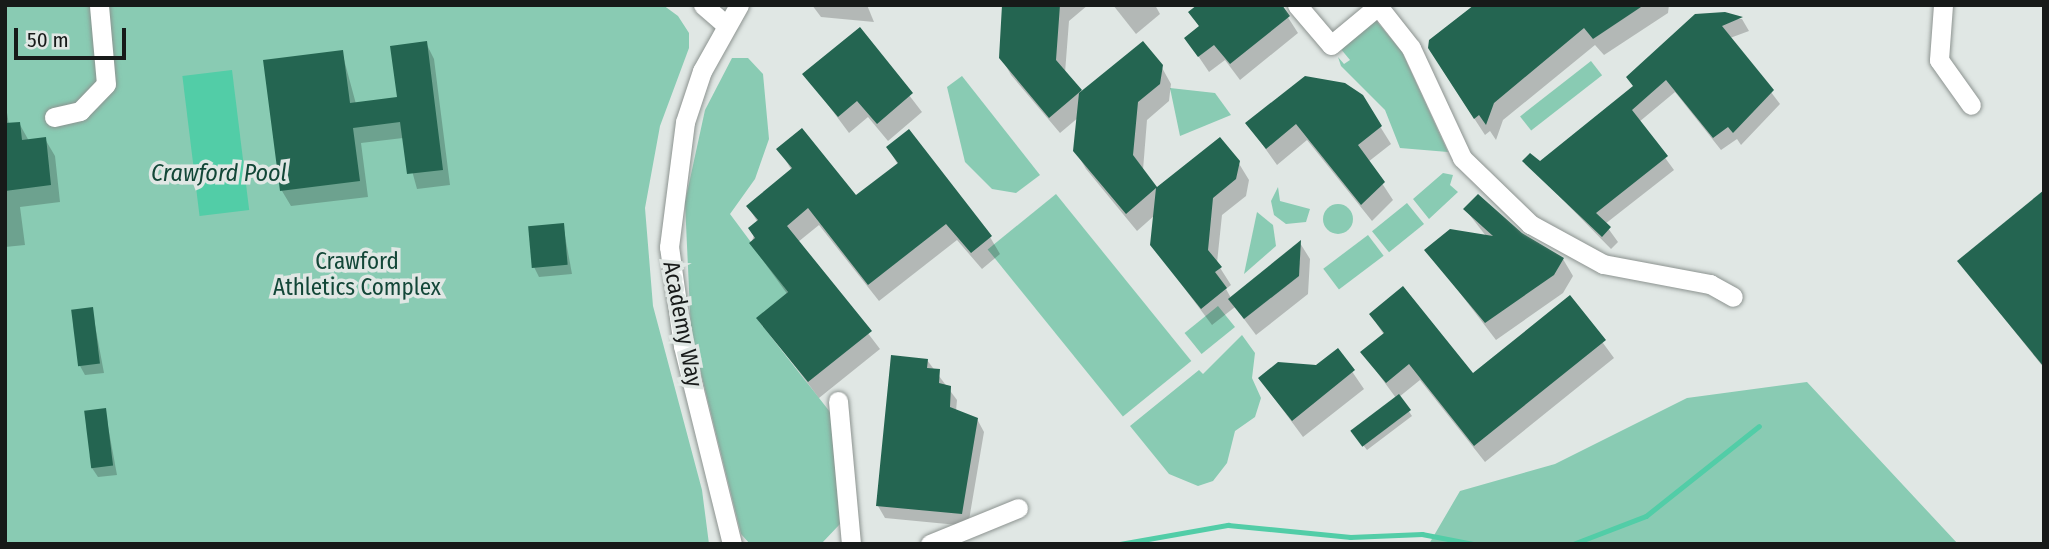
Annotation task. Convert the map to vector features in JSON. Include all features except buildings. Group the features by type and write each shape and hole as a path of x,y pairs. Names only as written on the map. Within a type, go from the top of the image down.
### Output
{"street":[{"path":"54,117 80,111 106,84 99,5"},
{"path":"703,5 726,25"},
{"name":"Academy Way","path":"732,544 683,346 669,247 685,122 726,25 739,5"},
{"path":"1297,5 1331,44 1378,6 1411,48 1462,158 1499,199 1566,247 1604,264 1710,284 1733,297"},
{"path":"1943,5 1939,60 1971,104"},
{"path":"838,401 850,544"},
{"path":"930,544 1018,508"}],"green space":[{"name":"Crawford Athletics Complex","path":"5,5 663,5 678,16 689,33 689,48 660,126 645,208 653,306 702,490 709,544 5,544"},
{"path":"1374,18 1402,52 1448,152 1400,148 1385,110 1341,66 1338,57 1344,64 1350,60 1340,48"},
{"path":"732,58 748,58 763,74 769,139 755,179 730,214 788,292 757,319 830,412 840,524 822,543 750,544 741,534 691,333 685,202 705,110"},
{"path":"1591,61 1602,75 1531,131 1520,116"},
{"path":"962,76 1040,175 1016,193 992,189 965,162 947,87"},
{"path":"1170,88 1215,93 1231,115 1180,136"},
{"path":"1443,173 1453,175 1450,185 1458,192 1429,219 1413,199"},
{"path":"1278,187 1280,201 1310,209 1306,222 1286,224 1274,215 1271,201"},
{"path":"1056,194 1191,361 1123,416 988,249"},
{"path":"1407,203 1424,224 1389,252 1372,231"},
{"path":"1338,204 1349,208 1353,219 1349,230 1338,234 1327,230 1323,219 1327,208"},
{"path":"1257,212 1273,225 1276,246 1244,274"},
{"path":"1368,235 1384,256 1339,289 1323,269"},
{"path":"1218,306 1235,327 1202,354 1185,333"},
{"path":"1242,335 1255,353 1252,378 1261,398 1255,417 1235,431 1227,463 1213,481 1198,486 1169,474 1130,426 1199,370 1203,374"},
{"path":"1807,382 1958,544 1429,544 1460,491 1555,464 1687,398"}],"water":[{"name":"Crawford Pool","path":"232,70 249,210 200,216 182,76"}],"waterway":[{"path":"1573,544 1646,516 1759,426"},
{"path":"1120,544 1228,525 1350,537 1422,534 1474,544"}]}
